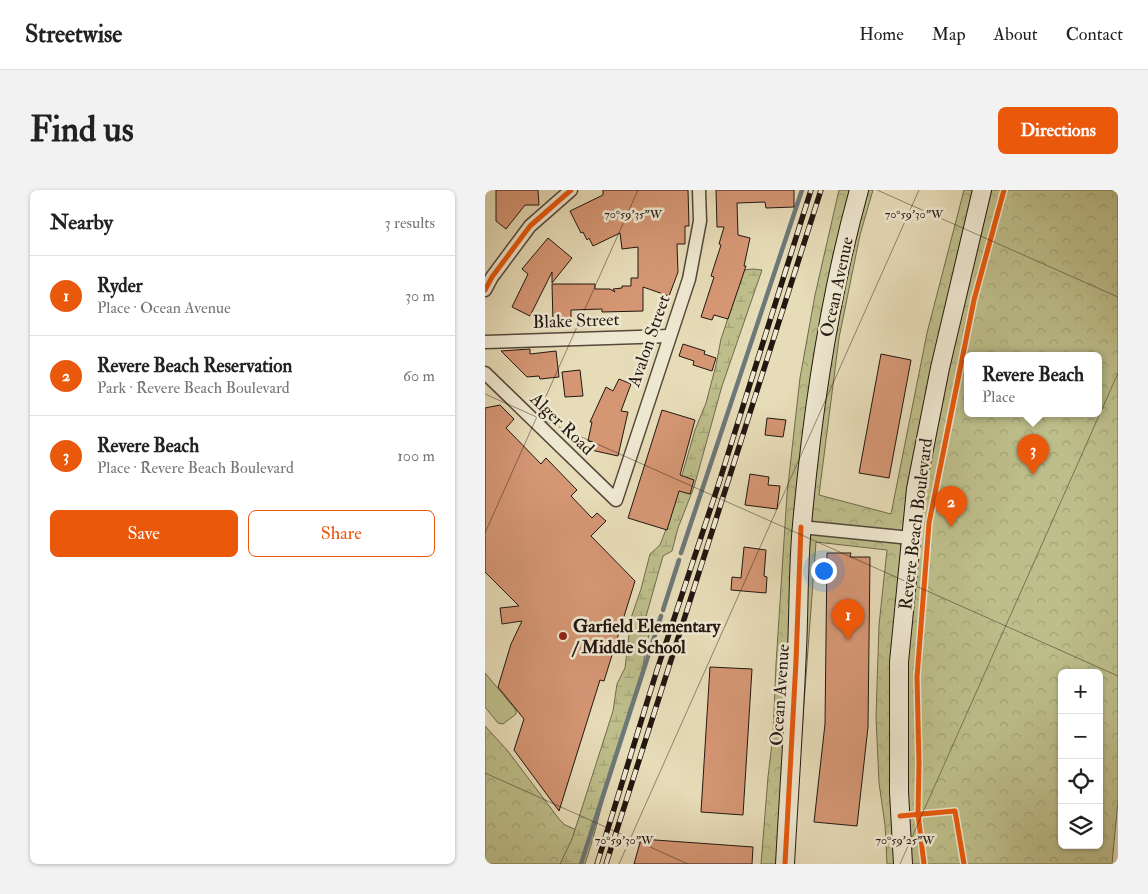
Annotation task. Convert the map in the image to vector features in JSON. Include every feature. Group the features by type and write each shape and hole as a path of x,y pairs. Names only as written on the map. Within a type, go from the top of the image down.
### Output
{"main road":[{"name":"Ocean Avenue","path":"785,864 797,651 801,527 811,430 845,245 859,190"},
{"name":"Revere Beach Boulevard","path":"903,864 899,792 899,662 911,538 917,489 940,368 982,190"}],"street":[{"path":"485,290 492,277 530,226 571,190"},
{"name":"Avalon Street","path":"615,500 689,279 700,221 699,190"},
{"name":"Blake Street","path":"485,342 669,336"},
{"name":"Alger Road","path":"485,373 615,500"},
{"path":"801,527 911,538"}],"green space":[{"path":"839,190 873,190 860,235 839,338 819,495 891,514 927,333 964,190 1118,190 1118,801 1112,864 887,864 885,825 879,783 876,718 879,625 887,550 816,542 792,864 761,864 773,735 787,494 800,378 815,295"},
{"path":"744,270 762,270 722,386 694,487 678,528 672,551 663,556 645,620 652,628 646,643 642,676 612,767 585,864 560,864 572,839 613,711 617,684 625,668 631,618 650,554 660,545 668,524 695,430 706,403 721,339"},
{"path":"485,673 516,710 516,714 503,724 498,723 485,707"},
{"path":"485,726 507,750 559,819 565,825 579,831 569,864 485,864"}],"building":[{"path":"496,190 538,190 539,205 525,205 506,229 496,221"},
{"path":"603,190 688,190 689,226 685,226 685,244 677,244 678,272 669,296 643,287 643,311 602,312 602,309 571,310 571,322 553,322 552,284 595,284 595,289 610,289 615,292 613,289 631,286 631,278 638,278 638,247 622,249 620,233 593,246 589,238 587,240 583,232 581,233 570,211 603,195"},
{"path":"716,190 794,190 794,207 766,208 765,202 737,203 738,235 750,238 744,266 746,266 728,319 714,315 712,320 701,317 714,277 711,276 721,245 719,244 724,227 717,227"},
{"path":"548,238 572,258 552,283 552,272 530,316 512,307 528,274 522,269"},
{"path":"683,344 705,351 704,354 716,358 712,371 693,365 694,361 679,356"},
{"path":"530,349 530,354 556,351 559,377 540,379 539,376 527,377 501,351"},
{"path":"881,354 911,360 889,478 859,473"},
{"path":"580,370 583,396 565,397 562,372"},
{"path":"619,379 631,384 621,411 628,412 618,456 591,450 593,442 588,441 592,422 590,422 606,387 613,391"},
{"name":"Garfield Elementary / Middle School","path":"500,405 514,419 506,428 541,464 546,458 577,490 571,496 592,518 597,513 606,521 591,536 635,581 604,681 600,680 559,811 514,750 524,719 498,687 511,644 522,621 502,624 500,608 519,606 485,572 485,408"},
{"path":"662,410 695,420 680,475 694,480 690,494 679,491 667,530 628,518"},
{"path":"767,418 786,420 783,437 765,435"},
{"path":"750,474 769,477 768,485 780,486 777,509 745,505"},
{"path":"744,547 766,550 764,576 767,577 766,593 731,590 732,577 741,578"},
{"path":"827,553 851,553 850,557 870,557 868,727 857,826 814,822 825,724"},
{"path":"710,667 752,669 743,815 701,812"},
{"path":"641,839 753,847 752,864 634,864"}],"waterway":[{"path":"681,553 802,190"},
{"path":"663,610 679,560"},
{"path":"581,864 661,616"}],"railway":[{"path":"597,864 657,670 717,489 811,190"},
{"path":"606,864 821,190"}],"cycle path":[{"path":"485,290 492,277 530,226 571,190"},
{"path":"924,864 918,814 917,677 929,523 974,300 1004,190"},
{"path":"785,864 801,527"},
{"path":"900,816 955,811 964,864"}],"place":[{"name":"Revere Beach","path":"1033,475"},
{"name":"Revere Beach Reservation","path":"951,527"},
{"name":"Garfield Elementary / Middle School","path":"563,636"},
{"name":"Ryder","path":"848,640"}]}
